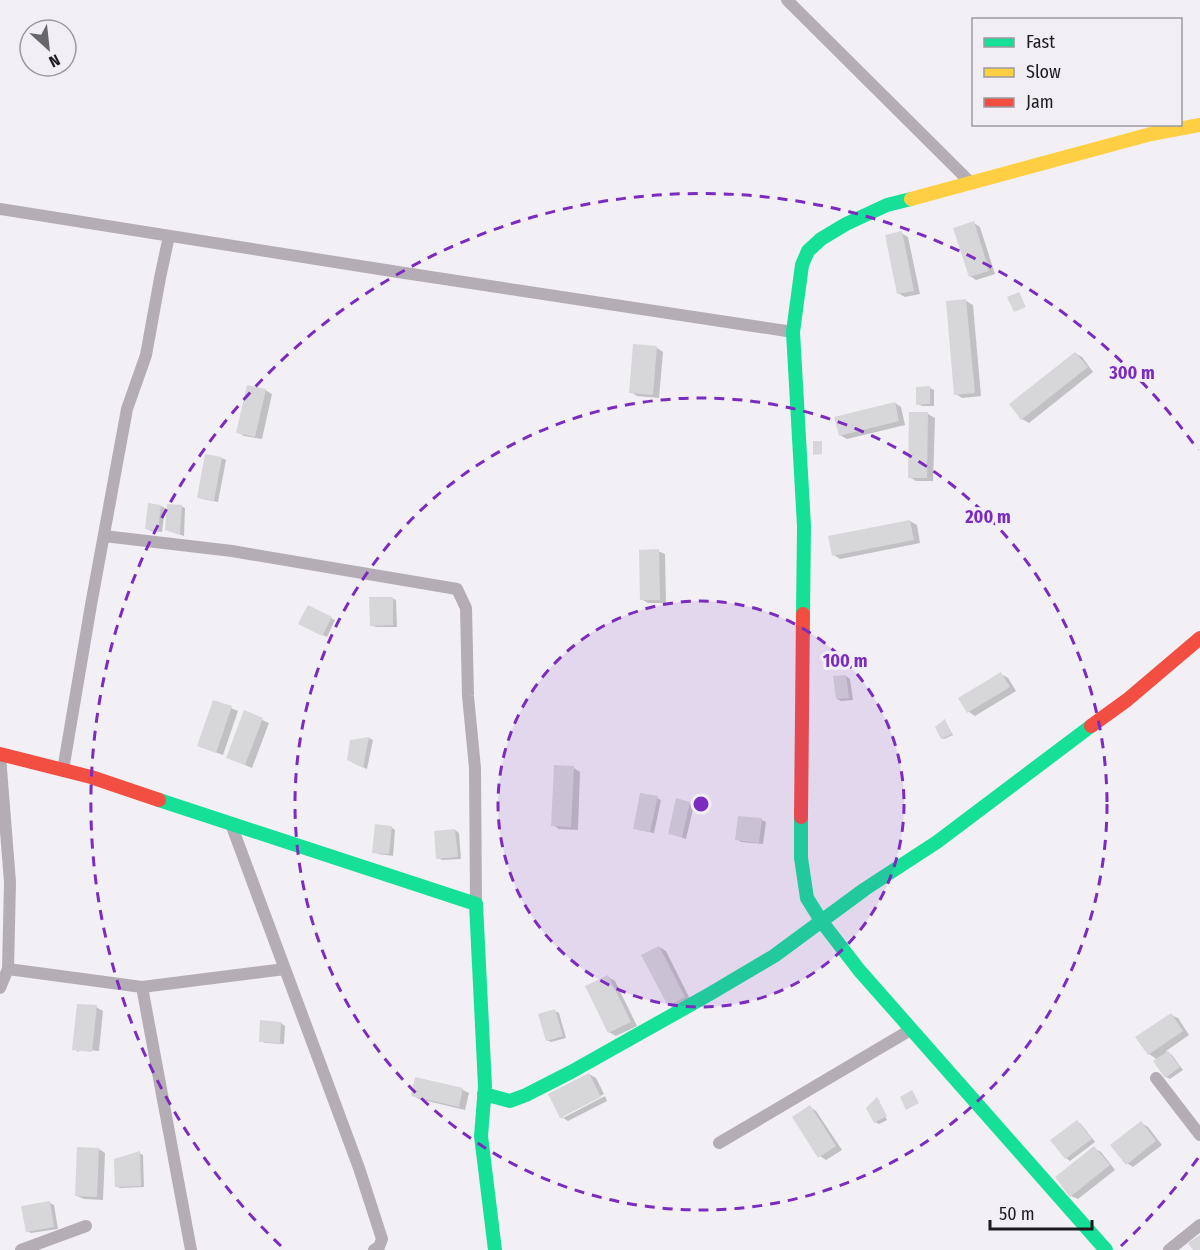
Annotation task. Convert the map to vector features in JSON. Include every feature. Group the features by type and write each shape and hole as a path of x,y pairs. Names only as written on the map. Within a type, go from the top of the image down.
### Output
{"street":[{"path":"787,0 970,182"},
{"path":"1102,1249 859,970 822,922 807,898 801,858 804,526 793,332 802,265 808,251 821,239 846,224 887,205 1151,134 1200,125"},
{"path":"2,211 793,332"},
{"path":"63,770 127,409 146,355 169,236"},
{"path":"104,536 232,551 457,589 466,608 468,696 475,768 476,904 484,1094 481,1136 495,1250"},
{"path":"484,1094 510,1101 526,1095 572,1072 774,956 865,890 937,842 1127,700 1200,638"},
{"path":"1,984 8,969 10,882 0,755 91,777 476,904"},
{"path":"231,824 380,1230 381,1244 374,1250"},
{"path":"8,969 142,987 285,969"},
{"path":"142,987 191,1250"},
{"path":"719,1143 912,1029"},
{"path":"1156,1078 1200,1135"},
{"path":"1169,1250 1200,1225"},
{"path":"21,1250 86,1226"}],"building":[{"path":"974,221 989,271 969,277 953,228"},
{"path":"902,231 914,291 897,294 885,235"},
{"path":"1019,292 1026,307 1014,312 1007,297"},
{"path":"966,299 975,393 954,395 946,301"},
{"path":"633,344 657,346 653,395 629,393"},
{"path":"1075,352 1088,367 1021,420 1009,404"},
{"path":"247,385 266,389 255,437 236,433"},
{"path":"930,386 930,404 916,405 916,387"},
{"path":"895,402 899,421 839,436 834,417"},
{"path":"909,412 928,412 927,478 908,478"},
{"path":"813,441 822,441 822,454 813,455"},
{"path":"205,454 222,457 214,501 197,498"},
{"path":"148,503 161,505 158,531 145,529"},
{"path":"167,504 182,505 180,535 165,530"},
{"path":"910,520 914,540 832,556 828,536"},
{"path":"659,549 660,600 640,600 639,550"},
{"path":"369,597 393,597 393,625 370,626"},
{"path":"308,605 332,617 322,636 298,624"},
{"path":"1001,672 1010,687 967,713 958,698"},
{"path":"846,675 849,698 836,699 833,676"},
{"path":"213,700 232,706 216,753 197,746"},
{"path":"244,710 263,718 245,765 226,758"},
{"path":"945,719 952,734 941,739 935,727"},
{"path":"369,737 363,768 347,760 350,740"},
{"path":"554,765 574,766 571,827 551,826"},
{"path":"640,793 658,796 650,832 633,829"},
{"path":"676,798 690,802 682,837 668,834"},
{"path":"738,816 762,818 759,843 735,840"},
{"path":"375,824 392,826 389,854 372,853"},
{"path":"455,829 458,857 436,859 434,831"},
{"path":"659,946 685,997 668,1006 641,955"},
{"path":"608,975 631,1022 608,1033 585,986"},
{"path":"77,1004 97,1005 92,1052 72,1050"},
{"path":"555,1009 563,1036 546,1041 538,1014"},
{"path":"1171,1013 1183,1031 1148,1055 1135,1037"},
{"path":"260,1020 281,1022 280,1043 259,1042"},
{"path":"1168,1051 1180,1067 1165,1078 1153,1061"},
{"path":"589,1073 601,1097 560,1118 548,1094"},
{"path":"415,1077 463,1088 459,1107 411,1096"},
{"path":"912,1090 919,1103 906,1110 900,1097"},
{"path":"877,1097 887,1116 874,1123 866,1108"},
{"path":"810,1105 836,1146 818,1158 792,1117"},
{"path":"1077,1120 1092,1139 1065,1159 1050,1140"},
{"path":"1141,1121 1156,1141 1126,1165 1110,1145"},
{"path":"1094,1146 1110,1165 1070,1197 1055,1177"},
{"path":"77,1147 99,1148 97,1197 75,1196"},
{"path":"140,1151 141,1186 115,1187 114,1159"},
{"path":"50,1201 54,1227 26,1232 21,1206"},
{"path":"1200,1235 1200,1250 1193,1250 1188,1243"}],"traffic: fast":[{"path":"803,614 804,526 793,332 802,265 808,251 821,239 846,224 887,205 911,199"},
{"path":"484,1094 510,1101 526,1095 571,1072 774,956 865,889 937,842 1091,726"},
{"path":"159,800 476,904 485,1086 481,1136 495,1250"},
{"path":"801,817 801,858 807,898 822,922 859,970 1106,1250"}],"traffic: slow":[{"path":"911,199 1151,134 1200,125"}],"traffic: jam":[{"path":"801,817 803,614"},
{"path":"1091,726 1127,700 1200,638"},
{"path":"0,754 91,777 159,800"}]}
